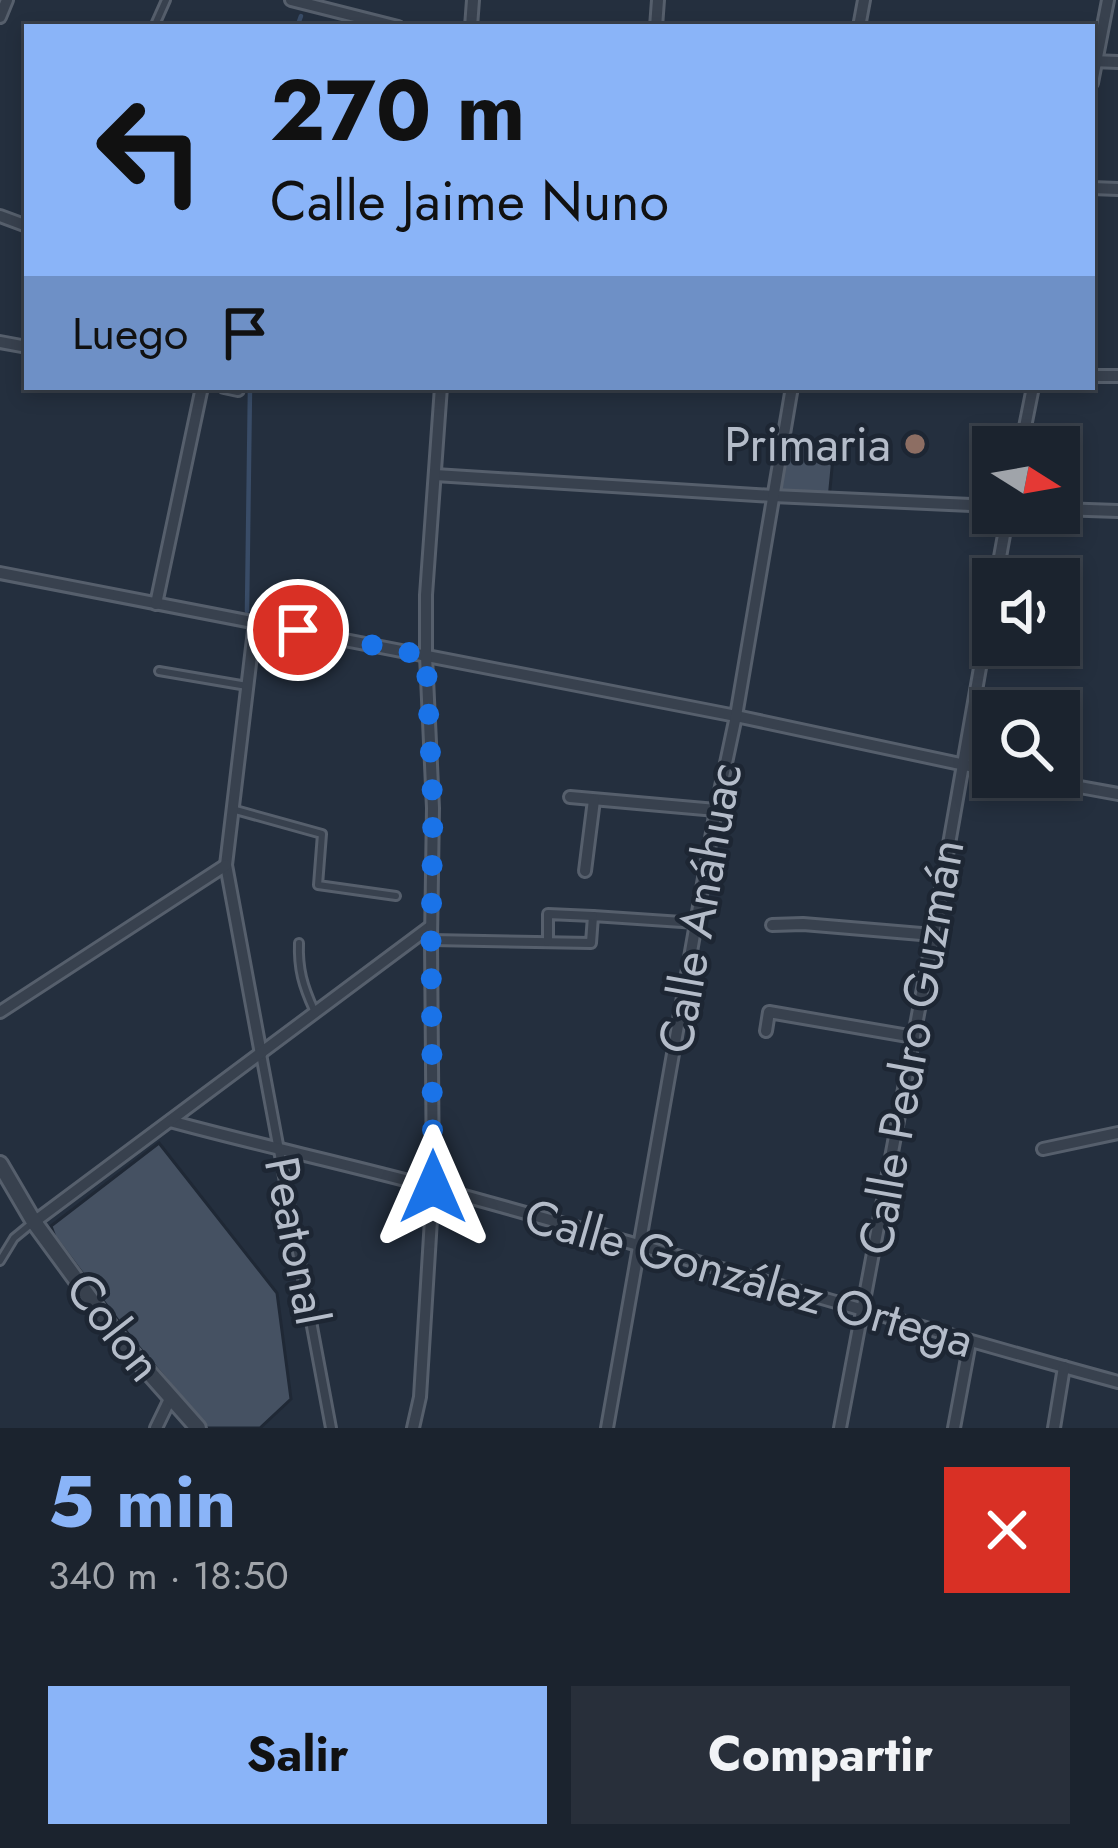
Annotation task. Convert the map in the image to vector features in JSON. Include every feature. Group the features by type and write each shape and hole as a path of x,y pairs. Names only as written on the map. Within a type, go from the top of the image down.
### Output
{"street":[{"path":"0,17 7,0"},
{"path":"291,0 386,24"},
{"path":"1095,58 1108,0"},
{"path":"156,604 201,390"},
{"path":"413,1428 433,1187 433,808 426,595 441,390"},
{"name":"Calle Anáhuac","path":"607,1428 791,390"},
{"path":"1026,426 1033,390"},
{"path":"435,475 972,505"},
{"path":"1080,509 1118,512"},
{"path":"0,573 736,716 972,767"},
{"path":"255,622 226,865 261,1054"},
{"name":"Calle Pedro Guzmán","path":"840,1428 980,666"},
{"path":"1080,787 1118,794"},
{"path":"570,797 716,810"},
{"path":"585,871 594,800"},
{"path":"0,1012 226,865"},
{"path":"548,942 548,914 697,923"},
{"path":"34,1222 431,933 591,943 593,916"},
{"path":"772,926 803,924 933,935"},
{"path":"766,1031 769,1012 914,1037"},
{"name":"Peatonal","path":"261,1054 331,1428"},
{"name":"Calle González Ortega","path":"170,1121 433,1187 1118,1382"},
{"path":"1043,1149 1118,1133"},
{"name":"Colon","path":"0,1164 34,1222 121,1341 198,1428"},
{"path":"954,1428 970,1342"},
{"path":"1054,1428 1064,1367"},
{"path":"156,1428 171,1397"}],"lane":[{"path":"159,671 247,686"},
{"path":"232,809 322,835 318,885 396,896"},
{"path":"299,943 302,986 316,1013"},
{"path":"0,1261 14,1238 34,1222"}],"building":[{"path":"782,442 834,447 829,499 773,496"},
{"path":"159,1143 277,1293 291,1399 260,1428 207,1428 132,1339 51,1226"}],"waterway":[{"path":"298,24 301,16"},
{"path":"247,611 250,390"}],"place":[{"name":"Primaria","path":"915,444"}],"route":[{"path":"298,630 426,656 433,808 433,1187"}]}
